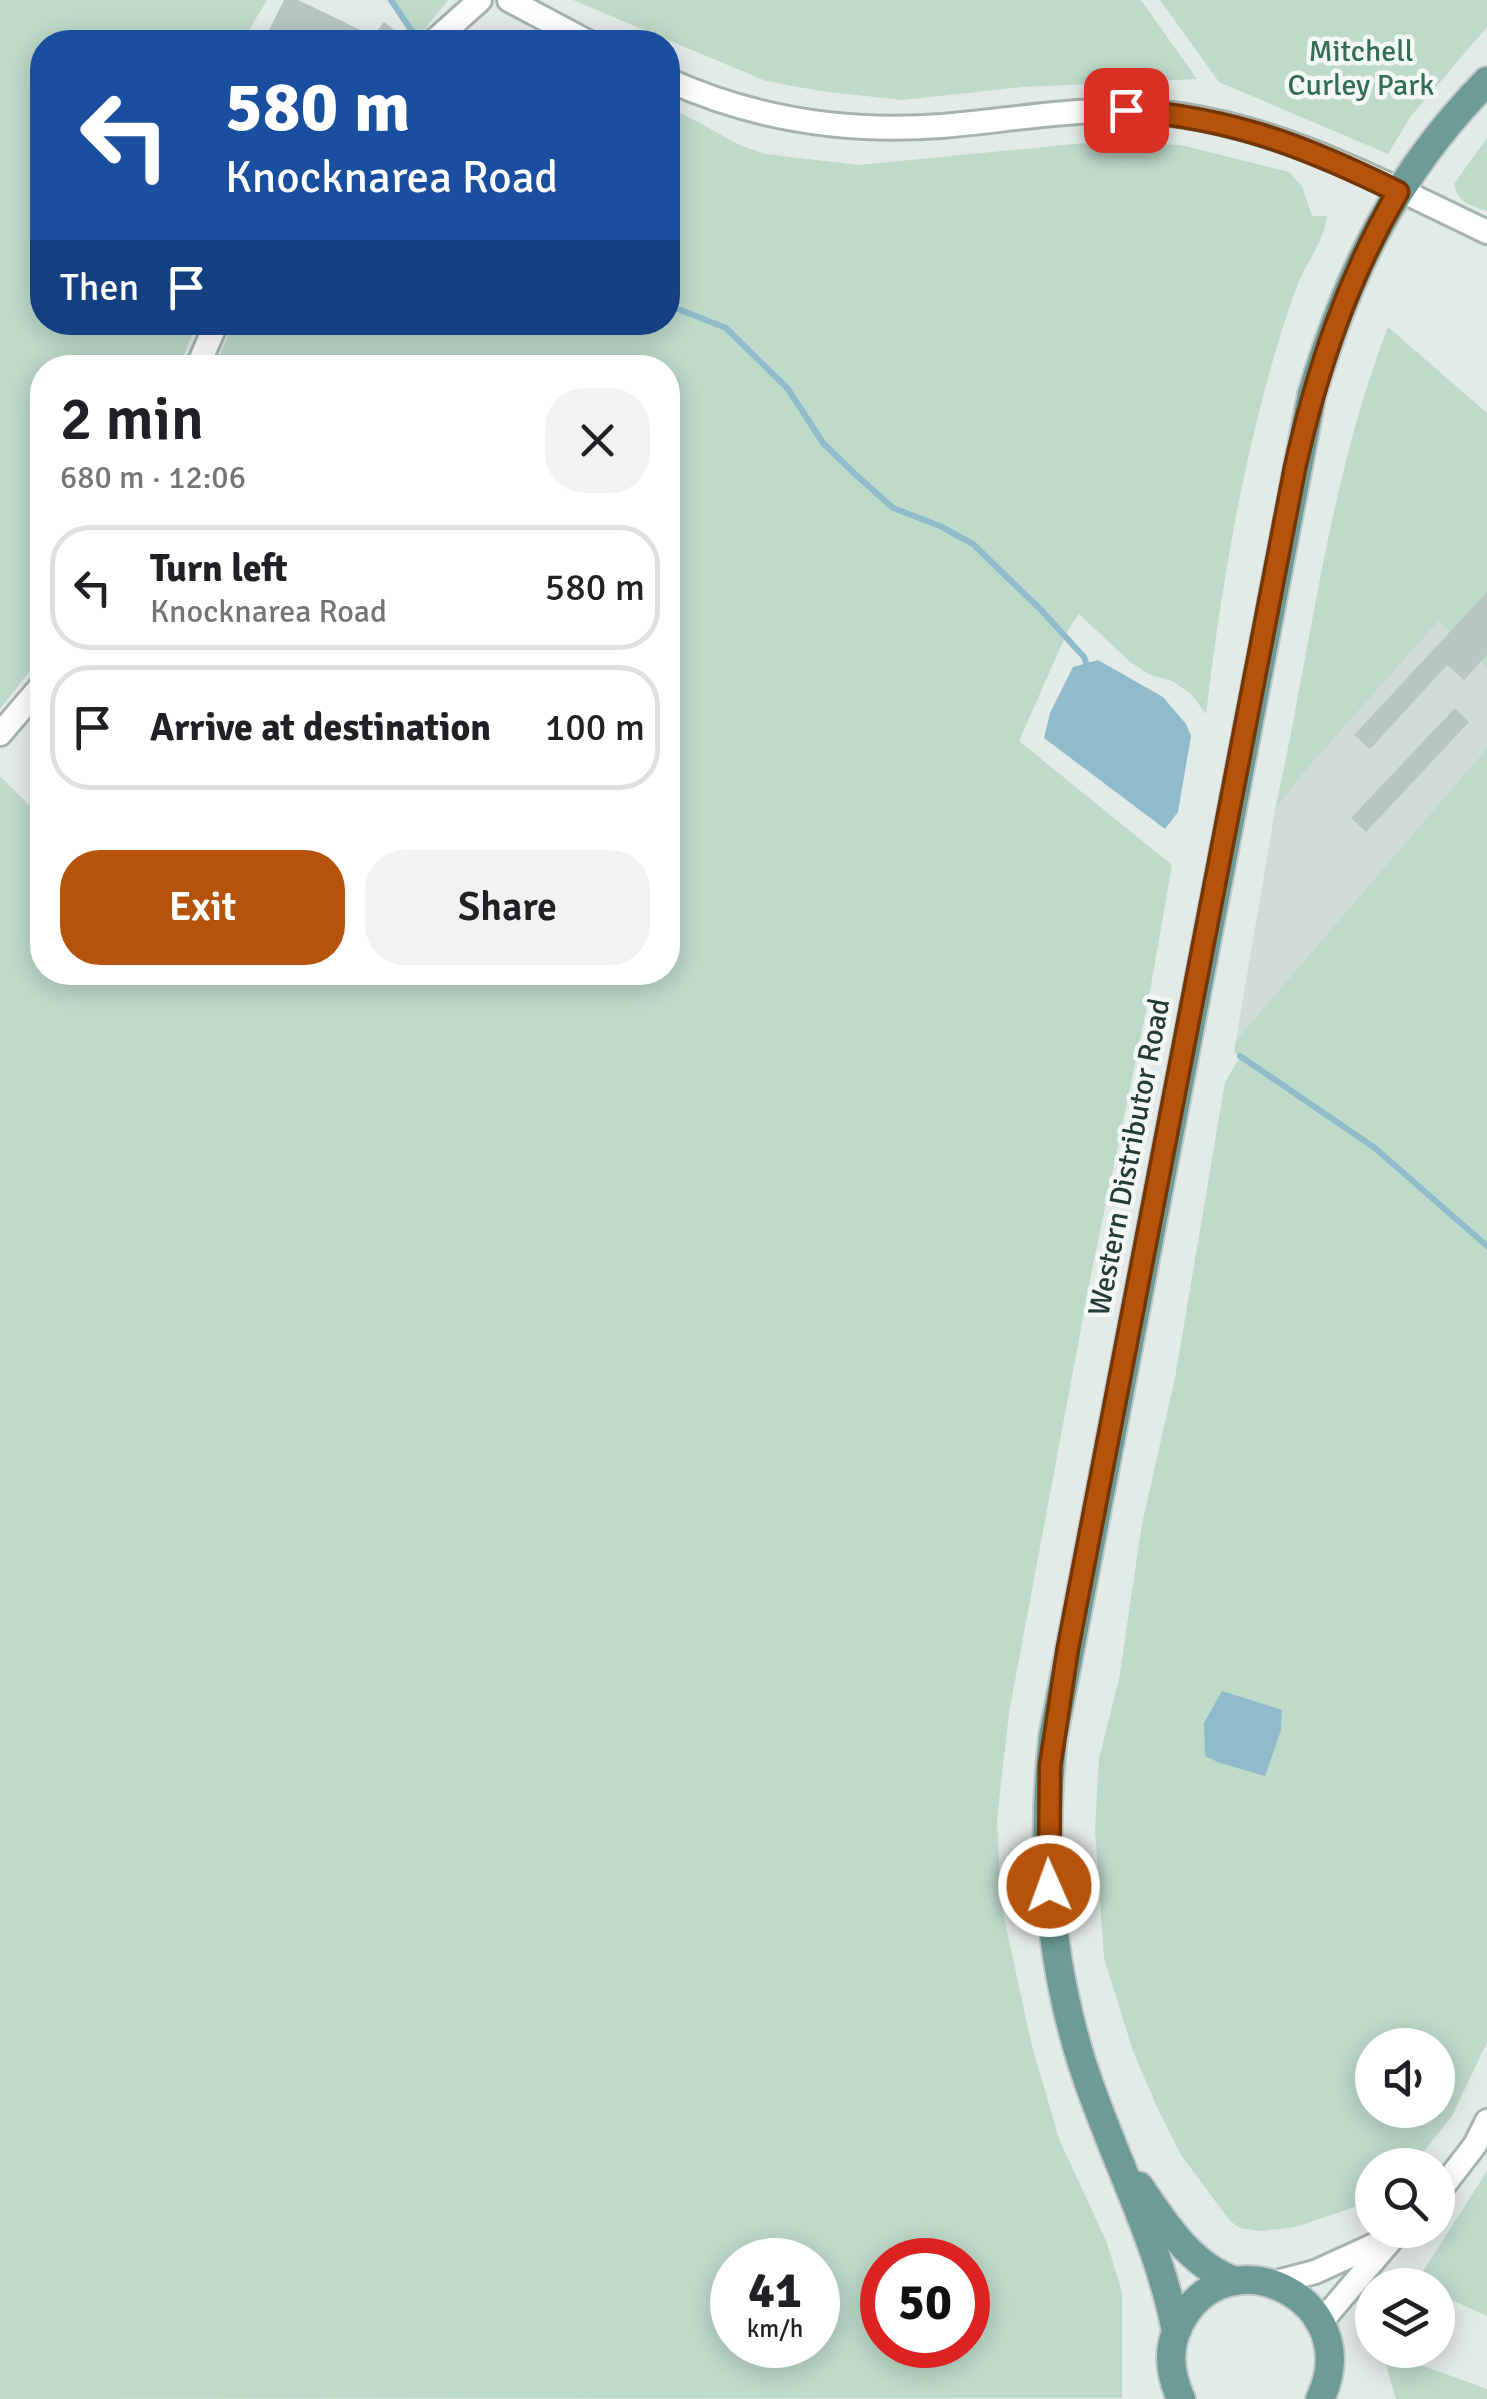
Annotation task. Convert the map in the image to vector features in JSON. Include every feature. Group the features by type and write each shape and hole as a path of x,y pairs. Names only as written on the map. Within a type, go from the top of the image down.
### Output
{"main road":[{"name":"Western Distributor Road","path":"1181,2399 1170,2359 1176,2331 1161,2272 1082,2063 1060,1976 1047,1842 1053,1737 1312,394 1334,324 1398,192 1423,152 1487,81"},
{"name":"Western Distributor Road","path":"1114,2147 1151,2204 1190,2253 1212,2272 1235,2281"},
{"path":"1176,2331 1199,2298 1235,2281 1272,2283 1296,2294 1321,2322 1330,2348 1328,2391"}],"street":[{"path":"446,30 480,0"},
{"path":"509,0 565,30"},
{"path":"680,85 768,115 858,127 932,127 1096,110 1201,118 1302,146 1487,232"},
{"path":"0,734 30,699"},
{"path":"1455,2171 1487,2121"},
{"path":"1272,2283 1315,2272 1366,2248"},
{"path":"1321,2322 1385,2248"}],"shaded area":[{"path":"1438,620 1487,667 1487,748 1236,1040 1275,810"}],"green space":[{"path":"0,0 267,0 249,30 30,30 30,335 192,335 184,355 30,355 30,670 0,709"},
{"path":"391,0 448,0 424,30 411,30"},
{"path":"573,0 1141,0 1197,79 1023,87 902,100 766,81 680,45 680,30 644,30"},
{"name":"Mitchell Curley Park","path":"1160,0 1487,0 1487,27 1411,116 1388,154 1219,82"},
{"path":"680,112 765,154 859,165 1084,143 1181,145 1289,172 1302,186 1312,216 1327,216 1320,241 1292,301 1249,453 1206,714 1191,694 1129,661 1079,614 1069,628 1019,741 1172,865 1009,1713 997,1819 1001,1903 1031,2042 1059,2139 1107,2243 1122,2292 1122,2398 0,2399 0,776 30,806 30,985 680,985 680,355 220,355 228,335 680,335"},
{"path":"1487,138 1487,211 1462,199 1454,184"},
{"path":"1388,327 1487,413 1487,667 1438,621 1275,810 1335,505 1367,386"},
{"path":"1487,748 1487,2042 1455,2110 1455,2028 1355,2028 1355,2128 1442,2128 1427,2148 1355,2148 1355,2207 1296,2227 1262,2231 1240,2228 1230,2221 1181,2155 1133,2051 1104,1958 1095,1829 1099,1759 1119,1679 1142,1524 1175,1378 1225,1082 1240,1057 1234,1052 1236,1040"},
{"path":"1487,2171 1487,2316 1455,2302 1455,2268 1425,2268 1438,2248 1455,2248 1455,2221"},
{"path":"1387,2368 1429,2368 1487,2389 1487,2399 1396,2399"}],"water":[{"path":"1098,660 1163,697 1191,736 1178,812 1165,829 1044,738 1050,713 1073,667"},
{"path":"1222,1691 1282,1710 1281,1730 1265,1776 1205,1756 1204,1723"}],"building":[{"path":"284,0 298,0 360,30 269,30"},
{"path":"384,22 394,30 378,30"},
{"path":"1487,592 1487,655 1464,680 1447,665 1370,749 1354,735"},
{"path":"1455,708 1469,722 1366,832 1351,818"}],"waterway":[{"path":"391,0 411,30"},
{"path":"680,310 726,328 788,389 823,443 893,508 973,544 1042,611 1084,657 1088,669"},
{"path":"1240,1056 1375,1148 1487,1246"}],"route":[{"path":"1049,1886 1050,1766 1068,1648 1295,468 1334,324 1398,192 1274,136 1201,118 1126,110"}]}
